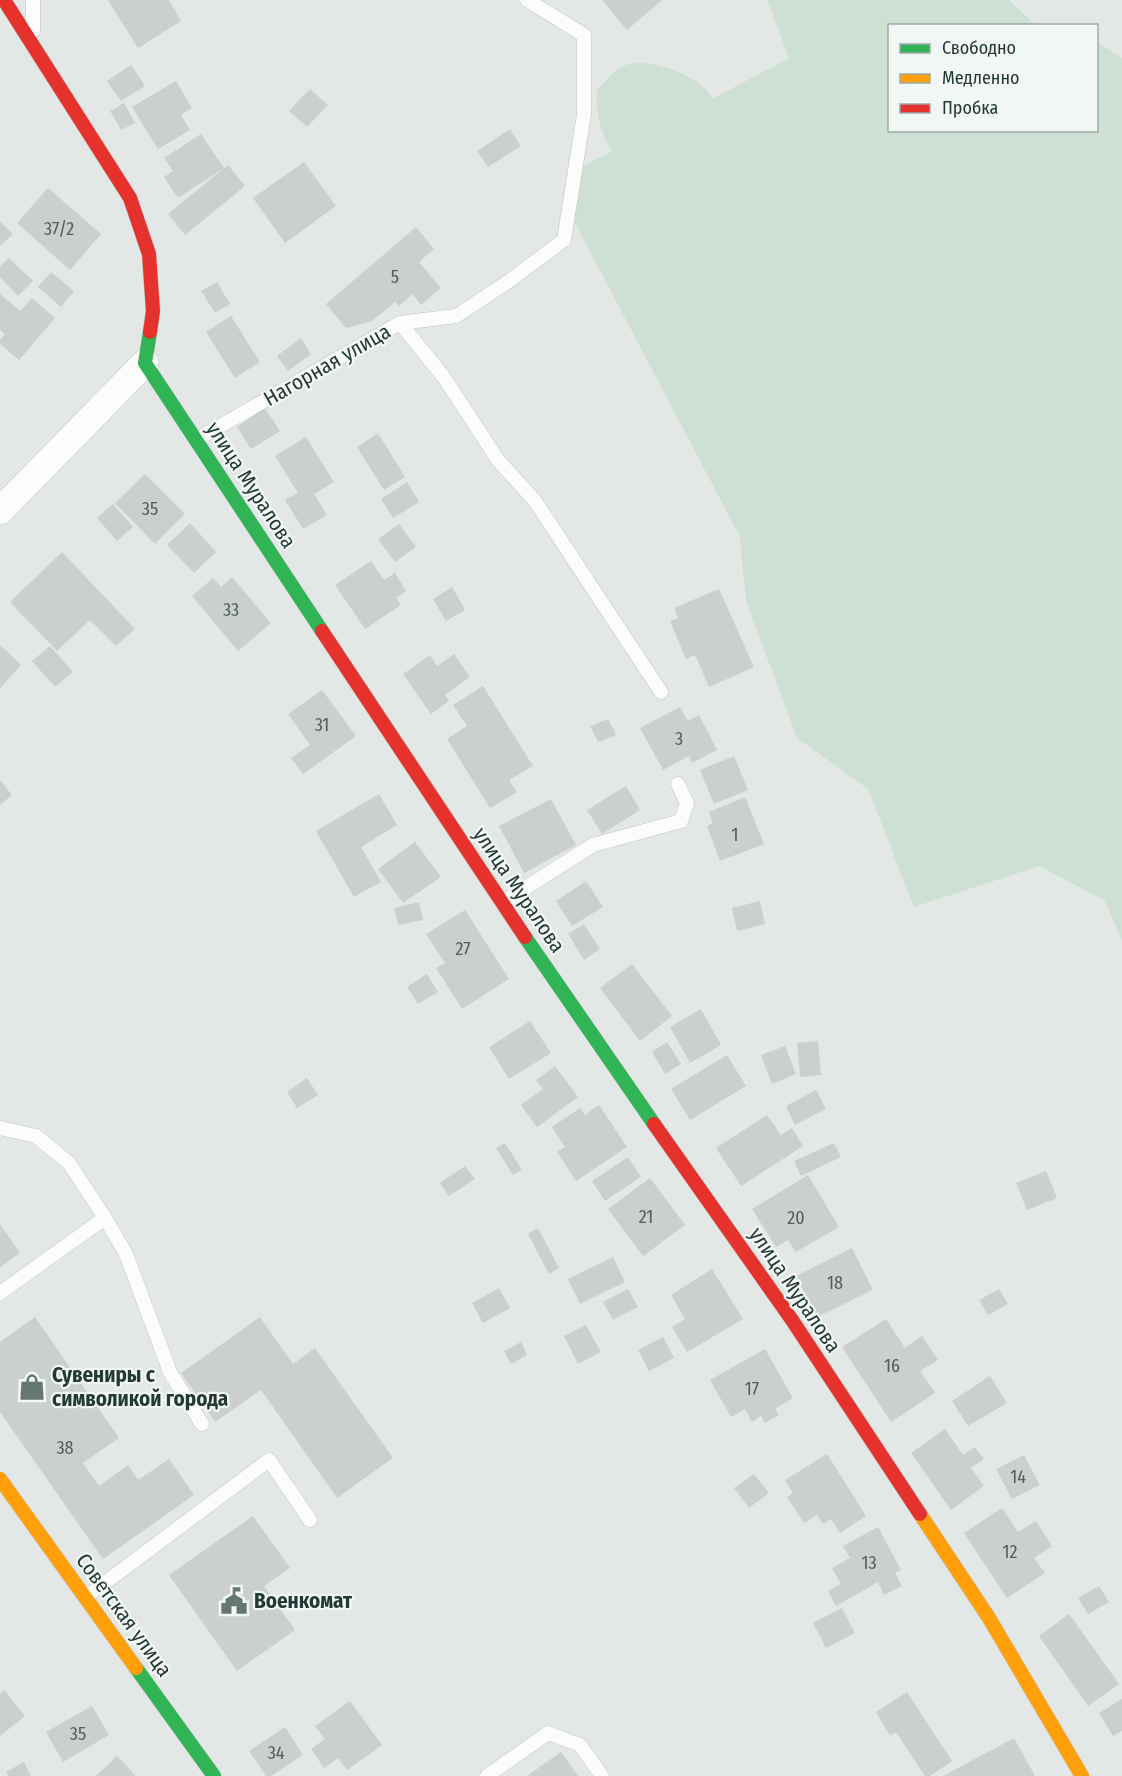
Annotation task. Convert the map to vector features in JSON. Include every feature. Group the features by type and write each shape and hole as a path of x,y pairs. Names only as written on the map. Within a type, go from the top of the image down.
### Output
{"street":[{"path":"0,512 145,363 153,311 149,255 130,198 4,0"},
{"name":"улица Муралова","path":"145,363 502,903 798,1330 989,1618 1082,1776"},
{"name":"Советская улица","path":"0,1479 214,1776"}],"lane":[{"path":"33,0 33,45"},
{"name":"Нагорная улица","path":"196,440 400,323 456,316 509,281 564,240 585,114 584,35 527,0"},
{"path":"400,323 443,376 498,460 535,501 661,692"},
{"path":"502,903 593,845 681,820 687,803 678,784"},
{"path":"0,1128 36,1136 69,1163 126,1254 170,1372 202,1424"},
{"path":"0,1293 105,1218"},
{"path":"86,1598 269,1460 310,1520"},
{"path":"487,1776 548,1733 580,1745 602,1776"}],"green space":[{"path":"767,0 1009,0 1034,24 888,24 888,132 1098,132 1098,43 1122,58 1122,940 1104,900 1039,866 914,907 868,789 797,738 746,601 740,537 573,219 577,169 612,151 599,122 597,90 621,67 643,63 657,65 697,82 707,90 712,99 789,58"}],"building":[{"path":"108,0 169,0 181,21 138,48"},
{"path":"602,0 662,0 627,30"},
{"path":"131,65 145,86 121,101 107,81"},
{"path":"176,81 192,108 181,115 190,130 158,149 132,107"},
{"path":"310,89 328,105 307,127 289,111"},
{"path":"124,103 135,123 121,130 110,111"},
{"path":"510,129 521,146 488,167 477,151"},
{"path":"201,134 224,168 178,198 164,177 173,171 164,158"},
{"path":"304,162 336,206 285,243 253,198"},
{"path":"228,165 245,186 185,235 168,214"},
{"path":"48,188 101,234 70,270 17,223"},
{"path":"0,221 13,234 0,246"},
{"path":"416,227 434,249 419,262 441,288 421,305 413,294 399,306 395,302 372,321 346,328 326,304"},
{"path":"9,258 33,281 18,296 0,277 0,266"},
{"path":"51,272 74,291 61,307 38,287"},
{"path":"217,282 230,304 215,313 201,291"},
{"path":"0,294 20,311 32,298 55,318 19,360 0,344 5,334 0,330"},
{"path":"231,316 260,362 235,378 206,332"},
{"path":"301,338 311,354 288,371 277,356"},
{"path":"265,408 280,431 251,449 237,427"},
{"path":"378,433 405,477 384,490 357,447"},
{"path":"306,437 334,482 314,494 327,515 303,529 285,500 298,493 275,456"},
{"path":"145,474 185,514 155,544 115,503"},
{"path":"407,482 419,502 393,518 381,499"},
{"path":"113,504 133,527 117,541 97,518"},
{"path":"190,523 216,552 194,573 167,545"},
{"path":"399,524 416,547 395,562 378,539"},
{"path":"62,552 135,629 116,646 90,620 57,651 10,602"},
{"path":"371,561 384,580 395,573 406,591 396,598 401,605 365,629 335,585"},
{"path":"232,577 271,623 238,651 192,596 213,578 221,587"},
{"path":"452,587 465,610 446,621 433,599"},
{"path":"719,589 754,667 709,687 695,655 686,659 670,621 678,618 674,608"},
{"path":"0,645 21,665 0,688"},
{"path":"50,646 73,672 55,687 32,661"},
{"path":"454,654 470,677 445,695 449,701 431,714 403,674 430,655 437,666"},
{"path":"483,686 533,766 509,780 517,792 490,808 447,739 467,726 453,705"},
{"path":"322,690 356,736 303,774 291,758 310,745 288,714"},
{"path":"680,707 688,721 699,715 717,750 692,763 689,756 663,770 640,728"},
{"path":"608,719 616,735 598,742 590,726"},
{"path":"734,756 748,790 714,804 700,770"},
{"path":"0,780 12,795 0,805"},
{"path":"626,786 640,810 602,834 587,810"},
{"path":"379,794 397,825 361,847 381,882 354,897 316,831"},
{"path":"745,797 764,844 720,861 707,826 713,823 709,812"},
{"path":"551,799 576,845 524,873 499,826"},
{"path":"415,842 441,877 403,903 378,869"},
{"path":"586,881 603,907 572,926 556,901"},
{"path":"760,901 765,924 737,931 732,908"},
{"path":"419,902 423,920 398,925 394,908"},
{"path":"465,910 509,979 462,1009 436,968 445,963 426,934"},
{"path":"584,924 600,949 584,960 568,934"},
{"path":"632,964 672,1016 640,1041 600,988"},
{"path":"427,974 438,992 418,1004 407,987"},
{"path":"701,1009 721,1045 690,1063 670,1027"},
{"path":"530,1021 551,1053 509,1079 489,1047"},
{"path":"818,1041 821,1075 800,1077 797,1043"},
{"path":"667,1042 681,1064 665,1074 652,1052"},
{"path":"785,1046 796,1074 772,1084 761,1055"},
{"path":"727,1055 746,1086 690,1120 671,1089"},
{"path":"555,1066 578,1097 537,1127 521,1105 543,1089 536,1080"},
{"path":"307,1078 318,1095 297,1108 287,1092"},
{"path":"816,1090 826,1109 795,1125 786,1106"},
{"path":"599,1105 627,1147 576,1181 557,1152 565,1147 552,1127 580,1108 585,1115"},
{"path":"767,1115 781,1135 792,1128 803,1146 741,1186 716,1148"},
{"path":"505,1143 522,1170 513,1175 496,1148"},
{"path":"834,1143 841,1157 801,1176 794,1161"},
{"path":"628,1157 641,1177 605,1201 592,1181"},
{"path":"465,1166 475,1179 449,1196 440,1183"},
{"path":"1046,1171 1057,1198 1027,1210 1016,1183"},
{"path":"808,1175 839,1227 796,1252 788,1240 776,1247 752,1209"},
{"path":"650,1178 685,1225 643,1256 608,1209"},
{"path":"0,1224 20,1253 0,1267"},
{"path":"538,1228 559,1268 549,1274 528,1234"},
{"path":"852,1248 873,1290 817,1317 796,1276"},
{"path":"613,1257 625,1282 580,1304 568,1279"},
{"path":"712,1269 743,1319 687,1352 672,1327 685,1319 671,1295"},
{"path":"499,1288 510,1308 483,1323 472,1303"},
{"path":"628,1289 638,1307 613,1320 603,1302"},
{"path":"999,1289 1008,1304 988,1315 979,1300"},
{"path":"35,1317 119,1438 83,1463 99,1486 128,1465 138,1480 169,1459 194,1495 103,1559 0,1412 0,1342"},
{"path":"260,1317 293,1364 315,1348 393,1458 337,1498 261,1390 215,1422 181,1373"},
{"path":"886,1319 905,1348 922,1336 938,1360 920,1371 935,1393 891,1422 842,1347"},
{"path":"586,1325 601,1352 578,1364 564,1336"},
{"path":"663,1337 674,1358 649,1371 638,1350"},
{"path":"521,1342 527,1355 511,1364 504,1351"},
{"path":"765,1349 793,1398 775,1409 779,1415 765,1423 761,1416 752,1422 745,1409 731,1417 710,1380"},
{"path":"990,1376 1007,1403 968,1426 952,1401"},
{"path":"945,1429 963,1455 975,1447 984,1459 971,1468 984,1486 951,1510 911,1453"},
{"path":"827,1454 866,1516 840,1533 831,1519 823,1524 817,1515 804,1523 787,1497 793,1493 785,1480"},
{"path":"1024,1455 1040,1485 1012,1499 996,1469"},
{"path":"754,1474 769,1493 749,1508 734,1488"},
{"path":"1002,1508 1018,1532 1036,1521 1052,1546 1034,1558 1045,1573 1007,1598 964,1533"},
{"path":"253,1516 290,1568 264,1586 295,1630 237,1671 169,1575"},
{"path":"878,1527 901,1570 895,1573 902,1586 884,1595 878,1582 836,1606 828,1591 841,1584 832,1568 850,1558 843,1546"},
{"path":"1099,1586 1109,1602 1088,1614 1078,1598"},
{"path":"842,1608 855,1633 826,1648 813,1623"},
{"path":"1069,1614 1119,1684 1088,1706 1039,1636"},
{"path":"4,1690 25,1716 0,1736 0,1694"},
{"path":"907,1692 952,1761 930,1776 925,1776 896,1732 890,1736 876,1712"},
{"path":"1122,1699 1122,1731 1113,1736 1099,1713"},
{"path":"350,1701 382,1745 347,1770 338,1758 324,1768 311,1749 325,1739 315,1726"},
{"path":"92,1706 109,1735 63,1762 46,1732"},
{"path":"285,1727 303,1755 271,1776 266,1776 249,1751"},
{"path":"1014,1738 1035,1776 943,1776"},
{"path":"561,1752 578,1776 527,1776"},
{"path":"117,1756 136,1776 96,1776"},
{"path":"24,1762 31,1776 8,1776 6,1772"}],"traffic: fast":[{"path":"150,332 145,363 322,631"},
{"path":"525,937 654,1124"},
{"path":"136,1668 214,1776"}],"traffic: slow":[{"path":"0,1479 136,1668"},
{"path":"920,1514 989,1618 1082,1776"}],"traffic: jam":[{"path":"4,0 130,198 149,254 153,311 150,332"},
{"path":"322,631 525,937"},
{"path":"654,1124 792,1320 920,1514"}],"place":[{"name":"Сувениры с символикой города","path":"32,1387"},
{"name":"Военкомат","path":"234,1601"}]}
